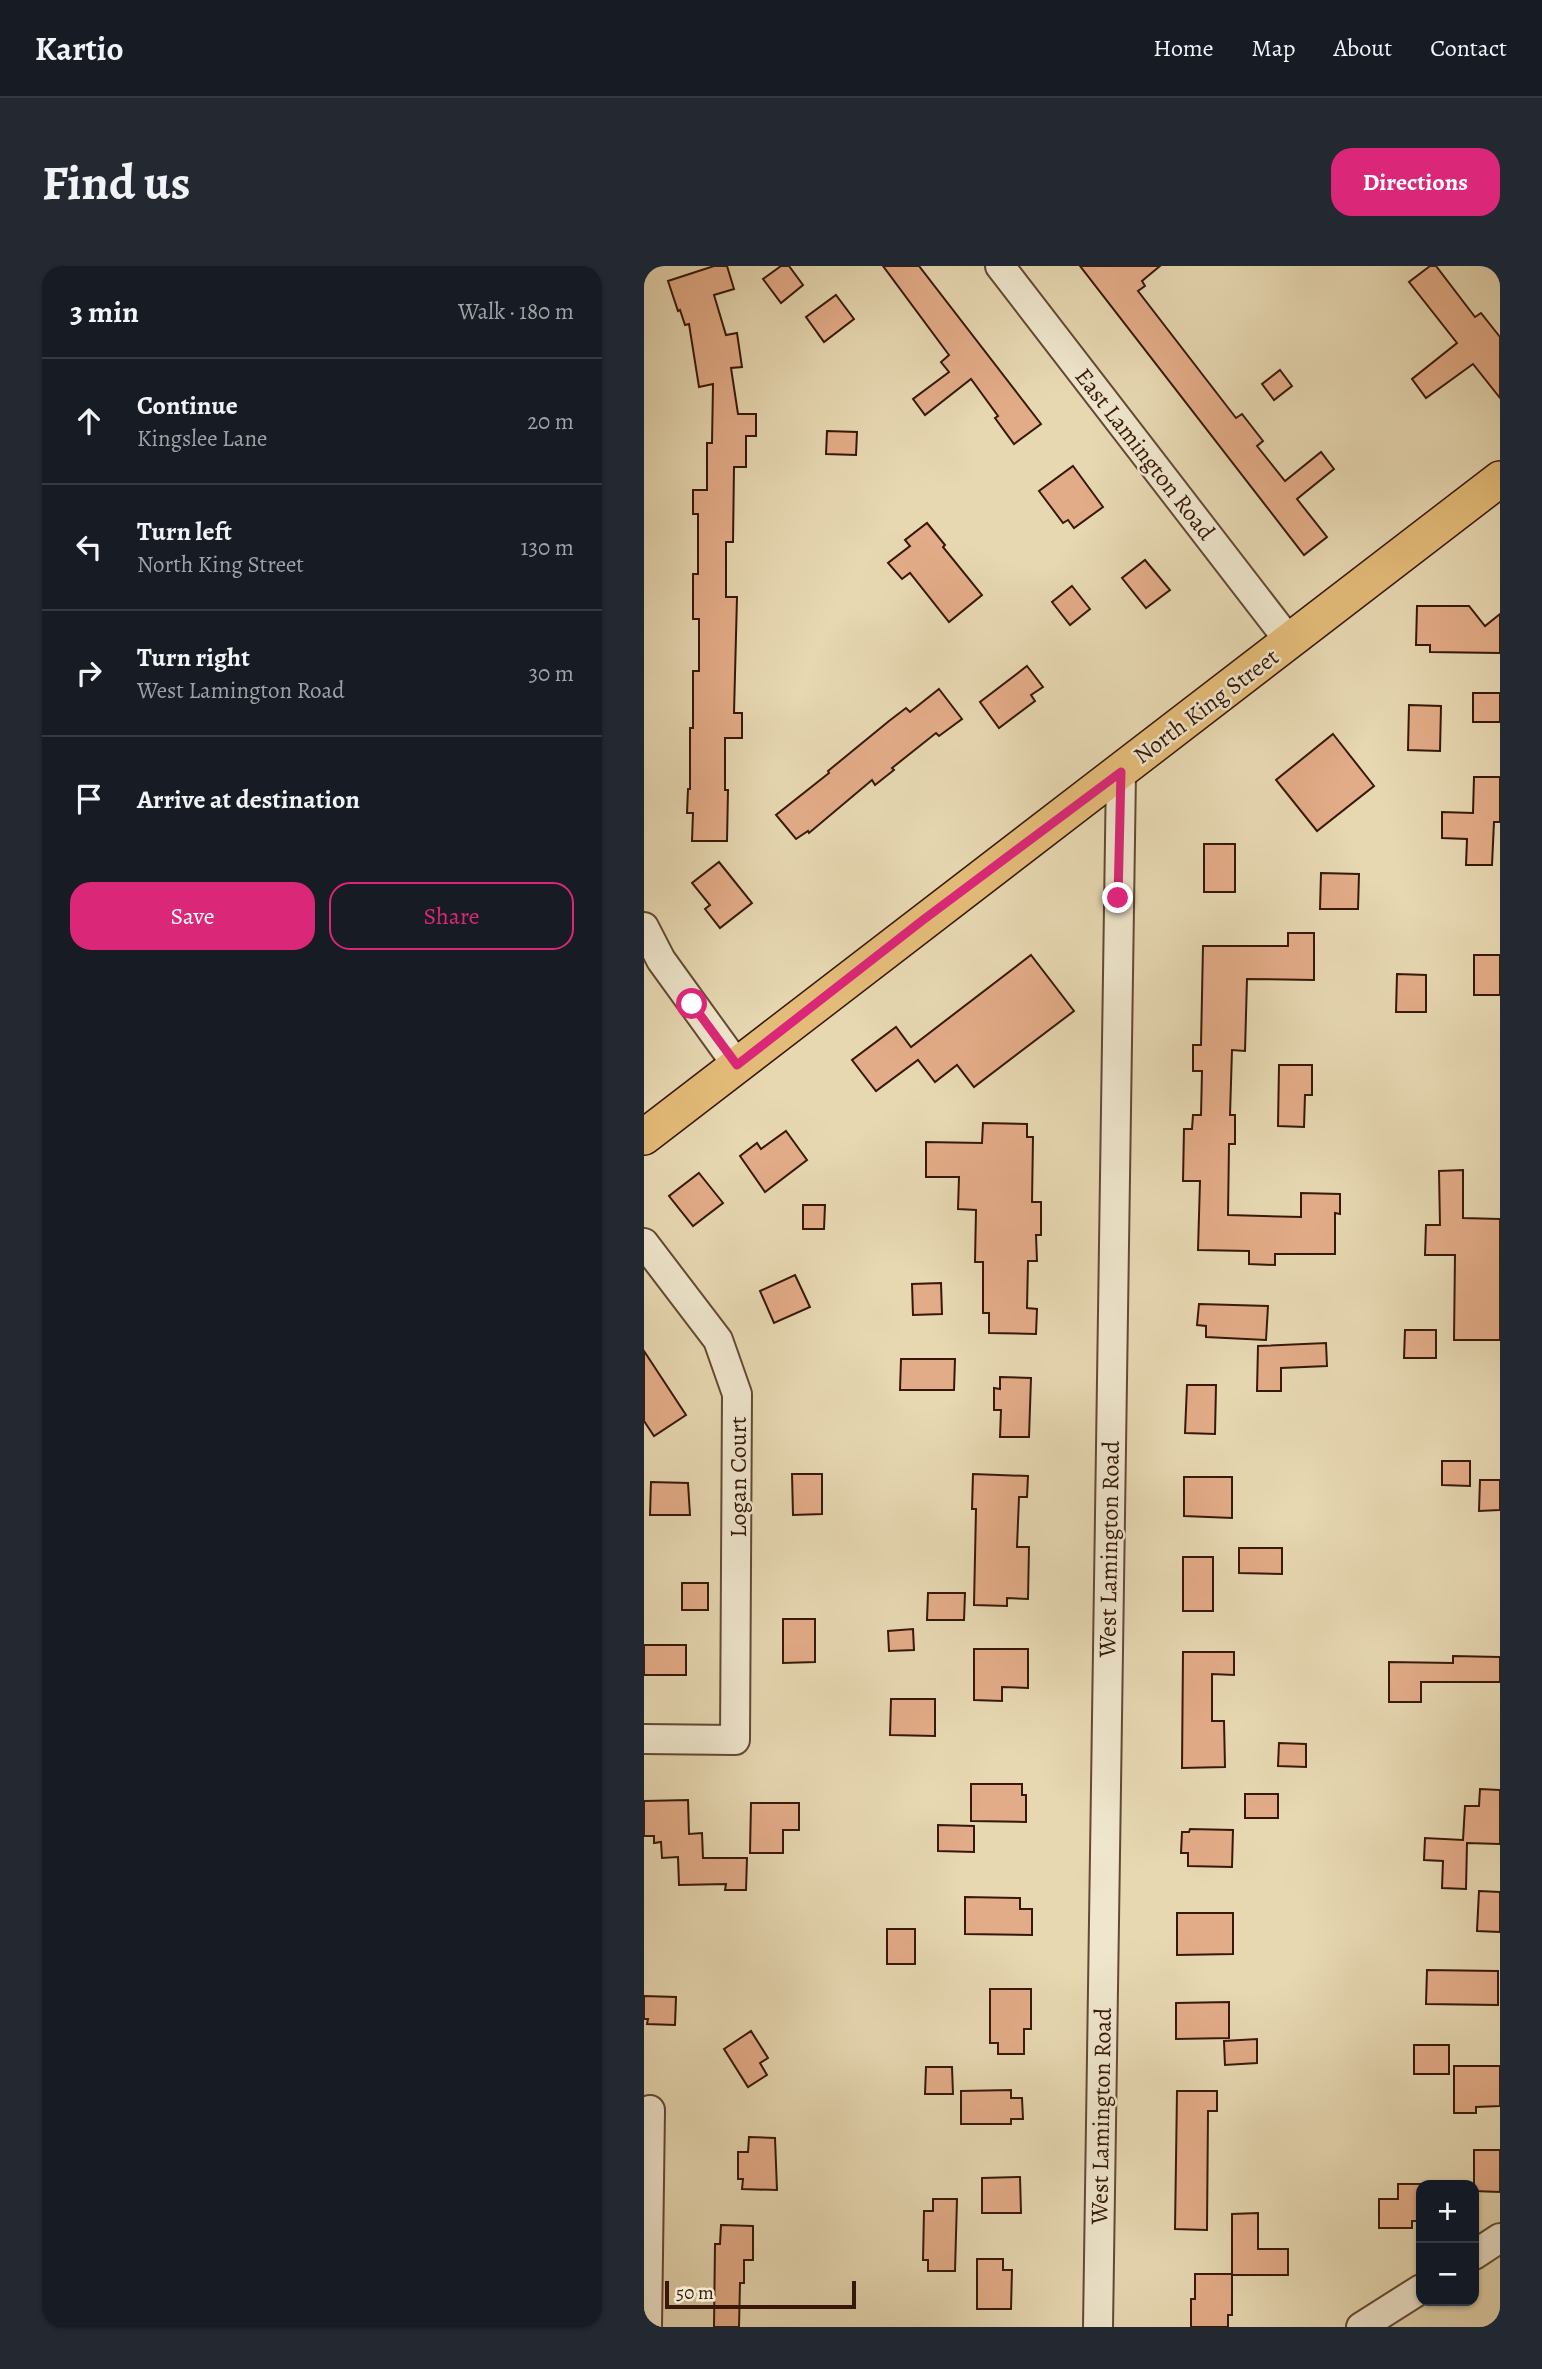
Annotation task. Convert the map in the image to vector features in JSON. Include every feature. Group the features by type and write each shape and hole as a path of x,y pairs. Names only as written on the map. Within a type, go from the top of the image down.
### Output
{"main road":[{"name":"North King Street","path":"644,1137 1500,479"}],"street":[{"name":"East Lamington Road","path":"1000,266 1290,642"},
{"name":"West Lamington Road","path":"1098,2327 1121,772"},
{"path":"644,927 661,960 737,1065"},
{"name":"Logan Court","path":"644,1243 718,1340 737,1394 735,1740 644,1739"},
{"path":"647,2327 650,2110"},
{"path":"1479,2252 1500,2238"},
{"path":"1361,2327 1416,2292"}],"building":[{"path":"714,266 727,266 734,289 714,295 726,335 737,333 742,367 731,368 738,414 756,414 756,436 746,436 746,467 734,467 733,542 726,542 726,597 737,597 734,713 742,713 742,738 725,738 727,841 692,841 693,813 687,813 690,789 690,728 693,728 693,671 699,671 699,619 693,619 693,574 698,574 698,514 693,514 693,490 707,490 707,443 712,443 713,384 699,387 689,324 685,325 680,310 678,311 668,281"},
{"path":"781,266 789,266 803,285 781,303 763,279"},
{"path":"883,266 919,266 1041,424 1014,444 995,418 998,416 971,379 925,415 913,399 949,372 941,362 949,355"},
{"path":"1080,266 1160,266 1142,281 1145,286 1138,291 1236,418 1242,414 1263,441 1257,446 1285,481 1321,452 1334,469 1297,499 1327,537 1304,555"},
{"path":"1430,266 1436,266 1475,317 1481,313 1500,337 1500,398 1473,364 1426,398 1412,379 1457,343 1409,282"},
{"path":"836,295 854,319 824,342 806,317"},
{"path":"1280,370 1292,386 1274,400 1262,384"},
{"path":"827,431 857,432 856,455 826,454"},
{"path":"1073,466 1103,507 1074,528 1068,520 1063,523 1039,491"},
{"path":"927,523 982,595 949,622 910,573 902,579 888,563 910,546 905,540"},
{"path":"1145,560 1170,590 1146,608 1122,578"},
{"path":"1072,586 1090,609 1070,625 1052,602"},
{"path":"1417,606 1469,606 1485,626 1500,614 1500,653 1430,652 1430,645 1416,645"},
{"path":"1027,666 1043,687 1031,695 1035,701 999,728 980,702"},
{"path":"939,689 962,719 939,736 936,733 875,785 872,780 809,833 808,831 796,839 776,815 889,721 906,708 910,712"},
{"path":"1473,693 1500,693 1500,722 1473,722"},
{"path":"1409,705 1441,706 1440,751 1408,750"},
{"path":"1333,734 1374,786 1317,831 1276,780"},
{"path":"1474,777 1500,777 1500,822 1494,822 1492,865 1466,865 1467,839 1442,838 1442,812 1473,813"},
{"path":"1204,844 1235,844 1235,892 1204,892"},
{"path":"719,862 752,903 720,928 705,909 710,905 692,883"},
{"path":"1321,873 1359,874 1358,909 1320,909"},
{"path":"1288,933 1314,933 1314,980 1247,979 1245,1051 1232,1050 1230,1115 1235,1115 1235,1144 1229,1144 1228,1215 1301,1217 1301,1193 1340,1194 1340,1214 1335,1213 1335,1254 1275,1254 1275,1265 1249,1264 1249,1251 1198,1250 1200,1181 1183,1181 1184,1129 1192,1129 1193,1115 1201,1115 1202,1071 1193,1071 1193,1045 1201,1045 1203,946 1288,946"},
{"path":"1031,955 1074,1011 974,1087 957,1065 935,1082 918,1060 876,1091 852,1060 896,1027 911,1047"},
{"path":"1474,955 1500,955 1500,995 1474,995"},
{"path":"1397,974 1426,975 1426,1012 1396,1012"},
{"path":"1279,1065 1312,1065 1312,1095 1305,1095 1304,1127 1278,1126"},
{"path":"983,1123 1027,1124 1027,1137 1033,1137 1032,1202 1041,1202 1041,1235 1036,1235 1037,1261 1028,1261 1027,1308 1037,1309 1036,1334 989,1333 989,1313 983,1313 983,1262 975,1262 976,1210 958,1209 959,1177 926,1177 926,1142 982,1143"},
{"path":"786,1131 807,1160 765,1192 740,1156 757,1143 761,1149"},
{"path":"1463,1170 1463,1218 1500,1219 1500,1340 1454,1340 1455,1255 1425,1255 1426,1225 1440,1225 1439,1171"},
{"path":"699,1173 723,1203 693,1226 669,1196"},
{"path":"803,1205 825,1205 824,1229 803,1229"},
{"path":"795,1275 810,1307 774,1323 760,1291"},
{"path":"941,1283 942,1314 913,1315 912,1284"},
{"path":"1199,1304 1268,1306 1266,1340 1206,1337 1206,1326 1197,1325"},
{"path":"1405,1330 1436,1330 1436,1358 1404,1358"},
{"path":"1326,1343 1327,1366 1281,1368 1281,1391 1257,1391 1258,1346"},
{"path":"644,1351 686,1415 654,1436 644,1421"},
{"path":"901,1359 955,1359 954,1390 900,1390"},
{"path":"1000,1377 1031,1378 1029,1437 1000,1437 1001,1410 994,1410 994,1388 1000,1389"},
{"path":"1187,1385 1216,1385 1215,1434 1185,1433"},
{"path":"1442,1461 1470,1461 1470,1486 1442,1485"},
{"path":"792,1474 822,1474 822,1514 793,1515"},
{"path":"973,1474 1028,1476 1027,1497 1019,1497 1017,1547 1029,1547 1028,1599 1007,1598 1007,1606 974,1605 976,1509 972,1509"},
{"path":"1184,1477 1232,1477 1232,1518 1184,1516"},
{"path":"1480,1480 1500,1480 1500,1510 1479,1511"},
{"path":"651,1482 688,1483 690,1515 650,1515"},
{"path":"1239,1548 1282,1548 1282,1574 1239,1573"},
{"path":"1183,1557 1213,1557 1213,1611 1183,1611"},
{"path":"682,1583 708,1583 708,1610 682,1610"},
{"path":"928,1593 965,1593 964,1620 927,1620"},
{"path":"783,1619 815,1619 815,1662 783,1663"},
{"path":"913,1629 914,1650 889,1651 888,1631"},
{"path":"644,1645 686,1645 686,1675 644,1675"},
{"path":"974,1649 1028,1649 1028,1688 1002,1687 1002,1701 974,1700"},
{"path":"1183,1652 1234,1652 1234,1675 1212,1674 1212,1721 1224,1721 1225,1767 1182,1768"},
{"path":"1453,1656 1500,1657 1500,1682 1421,1682 1421,1702 1389,1702 1389,1662 1453,1663"},
{"path":"891,1699 935,1699 935,1736 890,1735"},
{"path":"1279,1743 1306,1744 1306,1767 1278,1766"},
{"path":"971,1784 1022,1784 1022,1795 1026,1795 1026,1822 971,1821"},
{"path":"1480,1789 1500,1790 1500,1844 1467,1843 1466,1889 1442,1888 1443,1861 1424,1860 1425,1838 1463,1840 1465,1806 1479,1806"},
{"path":"1245,1794 1278,1794 1278,1818 1245,1818"},
{"path":"688,1800 689,1834 702,1833 703,1858 747,1858 746,1890 725,1890 726,1884 679,1885 678,1857 662,1858 661,1842 654,1843 654,1836 644,1836 644,1801"},
{"path":"751,1803 799,1803 799,1830 783,1830 783,1853 750,1853"},
{"path":"938,1825 974,1826 974,1852 938,1851"},
{"path":"1190,1829 1233,1830 1232,1867 1188,1866 1188,1853 1181,1853 1182,1832 1189,1832"},
{"path":"1479,1891 1500,1892 1500,1932 1477,1931"},
{"path":"965,1897 1020,1898 1020,1909 1032,1909 1032,1935 965,1934"},
{"path":"1177,1913 1233,1913 1233,1954 1177,1955"},
{"path":"887,1929 915,1929 915,1964 887,1964"},
{"path":"1427,1970 1498,1971 1498,2005 1426,2004"},
{"path":"990,1989 1031,1989 1031,2029 1024,2029 1024,2054 998,2054 998,2043 990,2043"},
{"path":"644,1996 676,1997 675,2025 647,2024 648,2019 644,2019"},
{"path":"1229,2002 1229,2038 1176,2039 1176,2003"},
{"path":"751,2031 768,2058 760,2063 767,2075 748,2087 724,2049"},
{"path":"1257,2039 1257,2063 1225,2065 1224,2041"},
{"path":"1414,2045 1449,2045 1449,2074 1414,2074"},
{"path":"1454,2066 1500,2066 1500,2106 1476,2107 1476,2113 1454,2113"},
{"path":"926,2067 952,2067 953,2094 925,2094"},
{"path":"1011,2090 1011,2098 1022,2098 1023,2119 1011,2119 1011,2124 961,2124 961,2091"},
{"path":"1177,2091 1217,2091 1217,2111 1208,2111 1207,2230 1175,2229"},
{"path":"749,2137 775,2138 777,2190 742,2189 743,2179 738,2179 738,2152 748,2152"},
{"path":"1474,2150 1500,2150 1500,2192 1479,2191 1479,2180 1474,2180"},
{"path":"1020,2177 1021,2213 982,2213 982,2178"},
{"path":"1398,2184 1416,2184 1416,2221 1412,2221 1412,2228 1379,2228 1379,2199 1398,2199"},
{"path":"933,2199 957,2199 955,2271 928,2271 928,2260 923,2260 924,2211 933,2211"},
{"path":"1258,2213 1258,2249 1288,2249 1288,2275 1232,2275 1232,2315 1228,2315 1228,2327 1191,2327 1191,2299 1195,2299 1195,2274 1232,2274 1232,2214"},
{"path":"721,2225 753,2226 753,2260 744,2260 744,2283 740,2283 739,2327 714,2327 715,2244 720,2244"},
{"path":"977,2259 1003,2259 1003,2270 1012,2270 1011,2309 977,2309"}],"route":[{"path":"692,1004 737,1065 923,920 1121,772 1118,898"}]}
